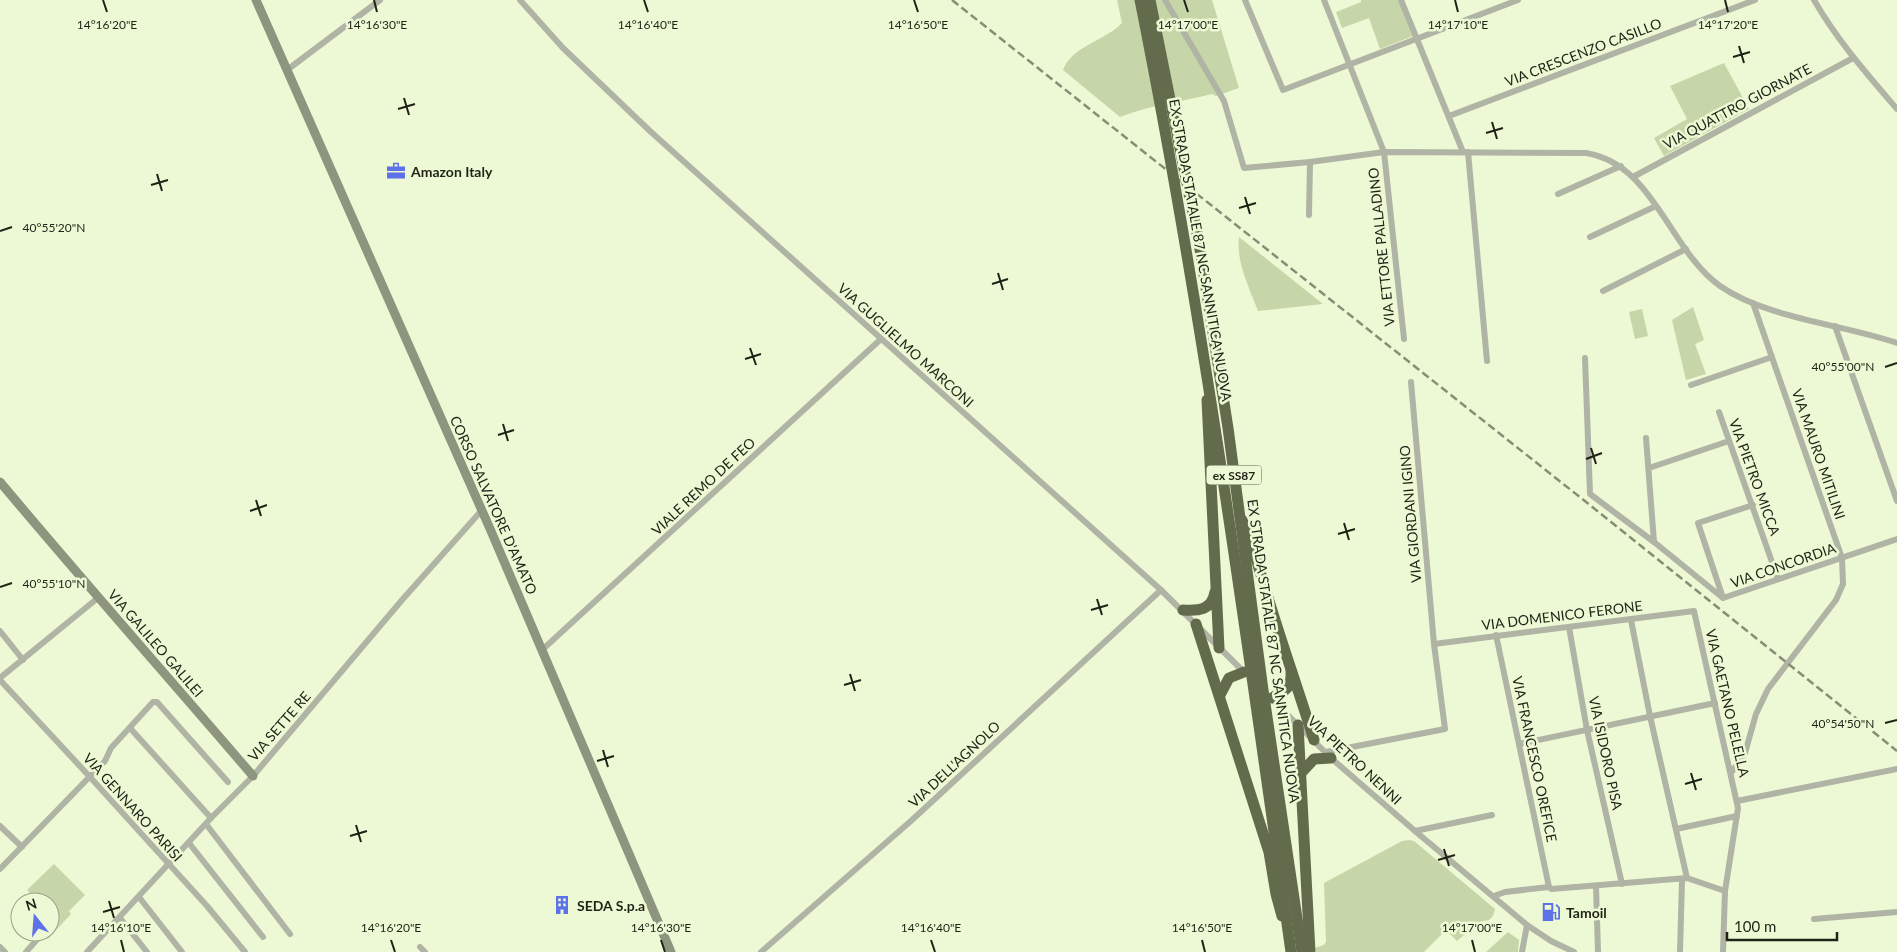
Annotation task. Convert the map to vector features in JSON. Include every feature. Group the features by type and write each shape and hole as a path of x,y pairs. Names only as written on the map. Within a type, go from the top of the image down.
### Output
{"highway":[{"name":"EX STRADA STATALE 87 NC SANNITICA NUOVA","path":"1140,0 1164,119 1207,370 1291,947"},
{"name":"EX STRADA STATALE 87 NC SANNITICA NUOVA","path":"1150,0 1199,243 1302,952"},
{"path":"1207,370 1207,417 1219,648"},
{"path":"1239,514 1252,544 1314,740"},
{"path":"1183,610 1196,611 1209,606 1214,600 1216,588"},
{"path":"1196,624 1269,852 1276,894 1291,947"},
{"path":"1275,702 1287,690 1292,680 1291,666"},
{"path":"1220,695 1229,678 1244,672"},
{"path":"1298,725 1310,952"},
{"path":"1301,774 1314,759 1329,755"}],"street":[{"name":"CORSO SALVATORE D'AMATO","path":"256,0 482,510 671,952"},
{"path":"287,70 380,0"},
{"name":"VIA GUGLIELMO MARCONI","path":"520,0 563,48 651,132 1183,610 1275,702"},
{"path":"1165,0 1224,101 1244,168 1310,162 1384,152 1586,153 1599,155 1621,166 1634,177 1686,249 1720,285 1753,303 1897,343"},
{"path":"1245,0 1283,90 1518,0"},
{"name":"VIA ETTORE PALLADINO","path":"1324,0 1384,152 1404,339"},
{"path":"1401,0 1466,152 1487,361"},
{"name":"VIA CRESCENZO CASILLO","path":"1449,116 1755,0"},
{"path":"1814,0 1853,58 1897,109"},
{"name":"VIA QUATTRO GIORNATE","path":"1634,177 1853,58"},
{"path":"1309,214 1310,162"},
{"path":"1558,194 1621,166"},
{"path":"1590,237 1656,206"},
{"path":"1603,291 1686,249"},
{"name":"VIA MAURO MITILINI","path":"1731,774 1745,753 1756,714 1768,689 1836,600 1842,584 1842,558 1753,303"},
{"path":"1835,326 1897,501"},
{"name":"VIALE REMO DE FEO","path":"542,650 882,340"},
{"name":"VIA CONCORDIA","path":"1585,358 1590,494 1654,542 1723,598 1897,539"},
{"path":"1691,384 1772,358"},
{"name":"VIA GIORDANI IGINO","path":"1329,755 1445,729 1434,644 1411,382"},
{"name":"VIA PIETRO MICCA","path":"1719,412 1778,579"},
{"path":"1646,438 1654,542"},
{"path":"1649,468 1729,441"},
{"name":"VIA GALILEO GALILEI","path":"0,482 53,547 99,597 253,776"},
{"path":"1723,598 1698,523 1753,505"},
{"name":"VIA SETTE RE","path":"87,952 253,776 402,600 482,510"},
{"name":"VIA DELL'AGNOLO","path":"761,952 912,820 1161,590"},
{"path":"0,679 99,597"},
{"name":"VIA DOMENICO FERONE","path":"1434,644 1694,611"},
{"name":"VIA GAETANO PELELLA","path":"1694,611 1716,703 1736,800 1737,816 1725,891 1723,952"},
{"path":"1631,620 1650,716 1676,829 1684,879 1680,952"},
{"name":"VIA ISIDORO PISA","path":"1569,628 1587,730 1622,884"},
{"path":"0,631 23,660"},
{"name":"VIA FRANCESCO OREFICE","path":"1496,635 1549,887"},
{"name":"VIA GENNARO PARISI","path":"0,679 207,906 245,952"},
{"path":"0,869 105,761 111,748 153,702 157,702 228,782"},
{"name":"VIA PIETRO NENNI","path":"1275,702 1329,755 1415,831 1527,925 1551,941 1574,952"},
{"path":"1519,744 1716,703"},
{"path":"130,728 209,821 290,934"},
{"path":"1736,800 1897,769"},
{"path":"1415,831 1492,815"},
{"path":"1676,829 1737,816"},
{"path":"0,826 22,847"},
{"path":"189,843 263,937"},
{"path":"1494,896 1505,892 1549,887 1552,889 1684,879 1725,891"},
{"path":"1596,886 1598,952"},
{"path":"139,897 182,952"},
{"path":"1814,919 1897,912"},
{"path":"120,918 147,952"},
{"path":"1522,952 1527,925"},
{"path":"26,952 35,942"},
{"path":"0,947 5,952"}],"green space":[{"path":"1117,0 1212,0 1239,88 1216,96 1212,94 1143,109 1120,117 1063,70 1067,62 1081,49 1107,35 1122,23"},
{"path":"1361,0 1398,0 1413,36 1380,49 1369,18 1342,28 1336,12 1361,2"},
{"path":"1724,63 1749,109 1664,156 1654,138 1687,119 1670,86"},
{"path":"1239,237 1323,304 1258,311 1241,265"},
{"path":"1693,307 1704,340 1695,344 1706,374 1686,380 1672,320"},
{"path":"1642,309 1648,336 1635,339 1629,312"},
{"path":"1402,841 1414,841 1495,909 1493,916 1489,920 1479,922 1457,941 1446,930 1424,952 1316,952 1315,948 1324,945 1326,942 1324,883"},
{"path":"54,864 85,895 69,911 71,914 60,926 60,892 29,892 27,890"},
{"path":"1508,932 1519,940 1518,952 1486,952"}],"railway":[{"path":"952,0 1897,751"}],"place":[{"name":"Amazon Italy","path":"396,171"},
{"name":"SEDA S.p.a","path":"562,905"},
{"name":"Tamoil","path":"1551,912"}]}
